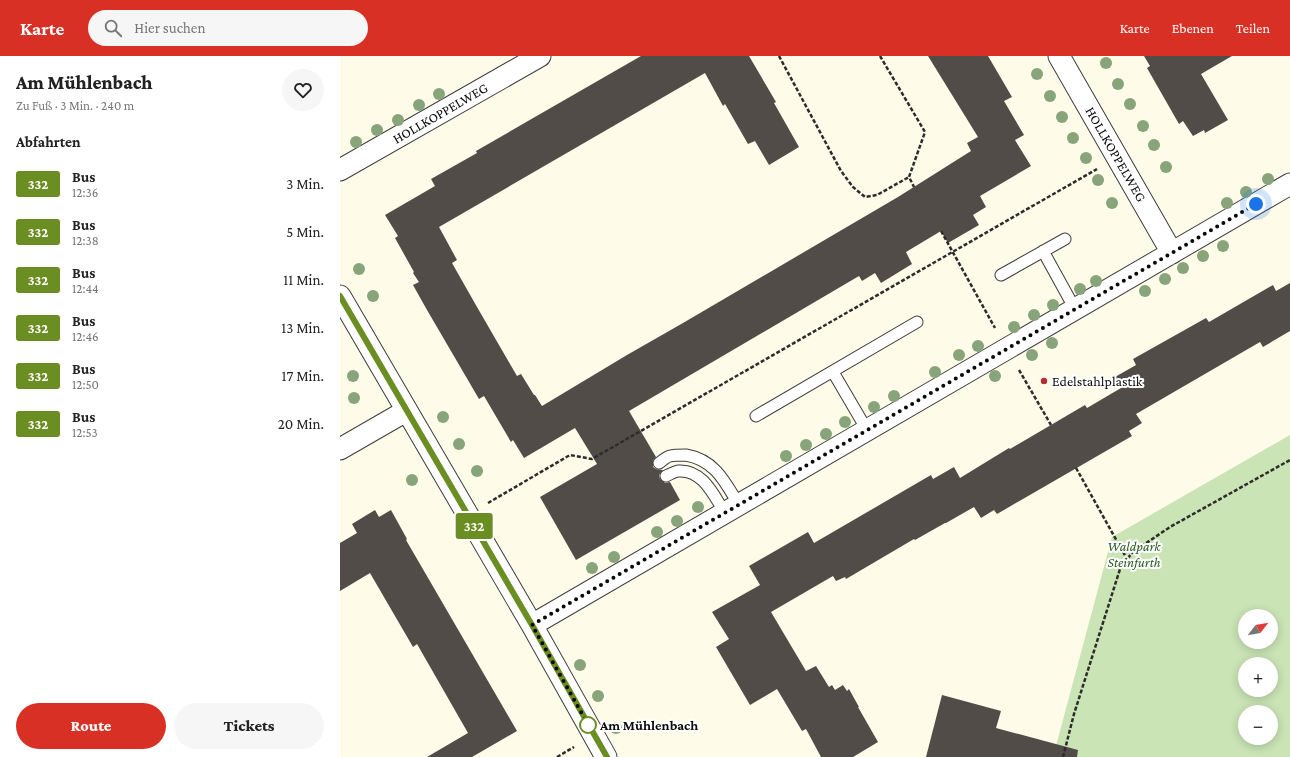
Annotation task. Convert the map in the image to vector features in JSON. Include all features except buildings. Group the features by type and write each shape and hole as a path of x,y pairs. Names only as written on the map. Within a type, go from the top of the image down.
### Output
{"street":[{"name":"HOLLKOPPELWEG","path":"340,170 540,56"},
{"name":"HOLLKOPPELWEG","path":"1059,56 1172,253"},
{"path":"532,625 1290,184"},
{"path":"340,296 532,625 606,757"},
{"path":"340,449 406,411"}],"lane":[{"path":"1001,275 1065,239"},
{"path":"1043,251 1076,309"},
{"path":"756,416 917,322"},
{"path":"833,372 867,430"},
{"path":"659,462 670,456 682,455 696,457 710,465 722,478 732,509"},
{"path":"666,476 677,471 688,472 698,476 732,509"}],"path":[{"path":"779,56 841,171 853,187 865,197 877,195 908,177 925,132 880,56"},
{"path":"467,515 570,455 592,459 1117,157"},
{"path":"908,177 914,187"},
{"path":"940,231 1051,425"},
{"path":"1063,757 1074,714 1121,566 1133,552 1170,527 1290,460"},
{"path":"1076,468 1127,559"}],"green space":[{"name":"Waldpark Steinfurth","path":"1290,435 1290,757 1053,757 1112,537"}],"bus line":[{"name":"332","path":"340,296 532,625 607,757"}],"place":[{"name":"Edelstahlplastik","path":"1044,381"},
{"name":"Am Mühlenbach","path":"588,725"}],"route":[{"path":"588,725 590,728 532,625 1256,204"}]}
